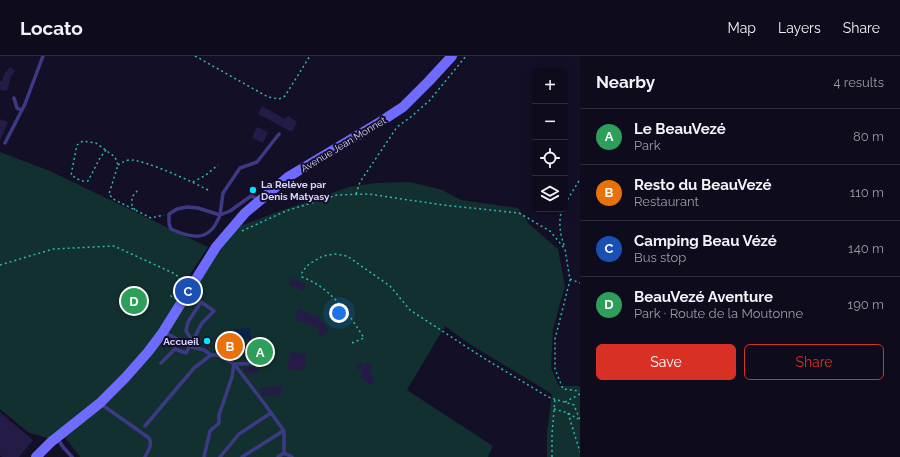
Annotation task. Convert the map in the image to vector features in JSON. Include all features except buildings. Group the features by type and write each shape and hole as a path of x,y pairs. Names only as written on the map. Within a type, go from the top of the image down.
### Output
{"main road":[{"name":"Avenue Jean Monnet","path":"36,457 100,403 148,352 163,332 216,247 245,213 288,177 403,107 452,56"}],"lane":[{"path":"5,143 25,104 43,56"},
{"path":"14,98 17,108 21,110"},
{"path":"260,200 251,196 230,211 220,215 198,208 187,207 176,209 169,214 169,224 171,229 186,236 201,236 210,232 220,215 223,193 240,168 257,162 279,134"},
{"path":"161,363 175,349 186,353 202,323 214,311 201,302 188,322 186,330 192,340"},
{"path":"163,332 190,346 204,350 211,355 217,355 234,364 283,431 284,453"},
{"path":"145,426 194,368 211,355"},
{"path":"234,364 265,363"},
{"path":"204,457 210,431 219,423 219,415 232,377 234,364"},
{"path":"100,403 149,438 151,441 150,446 145,457"},
{"path":"220,457 239,434 271,413"},
{"path":"242,457 283,431"},
{"path":"57,438 72,457"},
{"path":"278,457 284,453"},
{"path":"284,453 292,457"}],"path":[{"path":"195,56 268,97 279,100 285,96 310,56"},
{"path":"356,194 360,182 397,127 430,100 466,56"},
{"path":"106,150 88,181 81,181 71,175 77,146 83,141 96,143 106,150 115,157 118,165 109,194 113,199 151,218 169,214"},
{"path":"118,165 130,160 139,161 193,182 210,191"},
{"path":"193,182 206,175 218,165"},
{"path":"568,199 580,179"},
{"path":"135,210 132,205 132,197 138,190"},
{"path":"236,233 286,211 336,195 368,194 443,205 519,213 550,231 565,249"},
{"path":"562,212 560,234 565,249 570,279 555,339 555,369 563,389 580,391"},
{"path":"0,265 53,249 114,246 179,277 180,284 170,296 174,299 183,300"},
{"path":"352,343 364,338 349,315 323,288 302,277 302,272 309,264 323,256 335,254 347,256 390,286 410,310 482,357 548,397 574,405 579,420"},
{"path":"570,279 580,283"},
{"path":"217,355 221,340 233,339 237,342 238,353"},
{"path":"565,402 580,394"},
{"path":"552,457 552,434 555,400"},
{"path":"554,409 568,413 579,420"},
{"path":"568,413 580,452"}],"green space":[{"path":"0,152 50,171 208,247 183,285 176,306 145,352 101,398 51,439 29,433 0,409"},
{"path":"410,182 442,190 461,200 518,208 529,224 558,249 565,286 553,329 551,368 559,386 580,386 580,457 547,457 547,433 552,394 468,343 445,326 407,390 493,446 488,457 80,457 64,436 109,399 213,259 240,226 349,187 375,183"}],"water":[{"path":"250,328 251,339 235,339 235,329"}],"place":[{"name":"La Relève par Denis Matyasy","path":"253,190"},
{"name":"Camping Beau Vézé","path":"188,291"},
{"name":"BeauVezé Aventure","path":"134,301"},
{"name":"Accueil","path":"207,341"},
{"name":"Resto du BeauVezé","path":"230,346"},
{"name":"Le BeauVezé","path":"260,352"}]}
